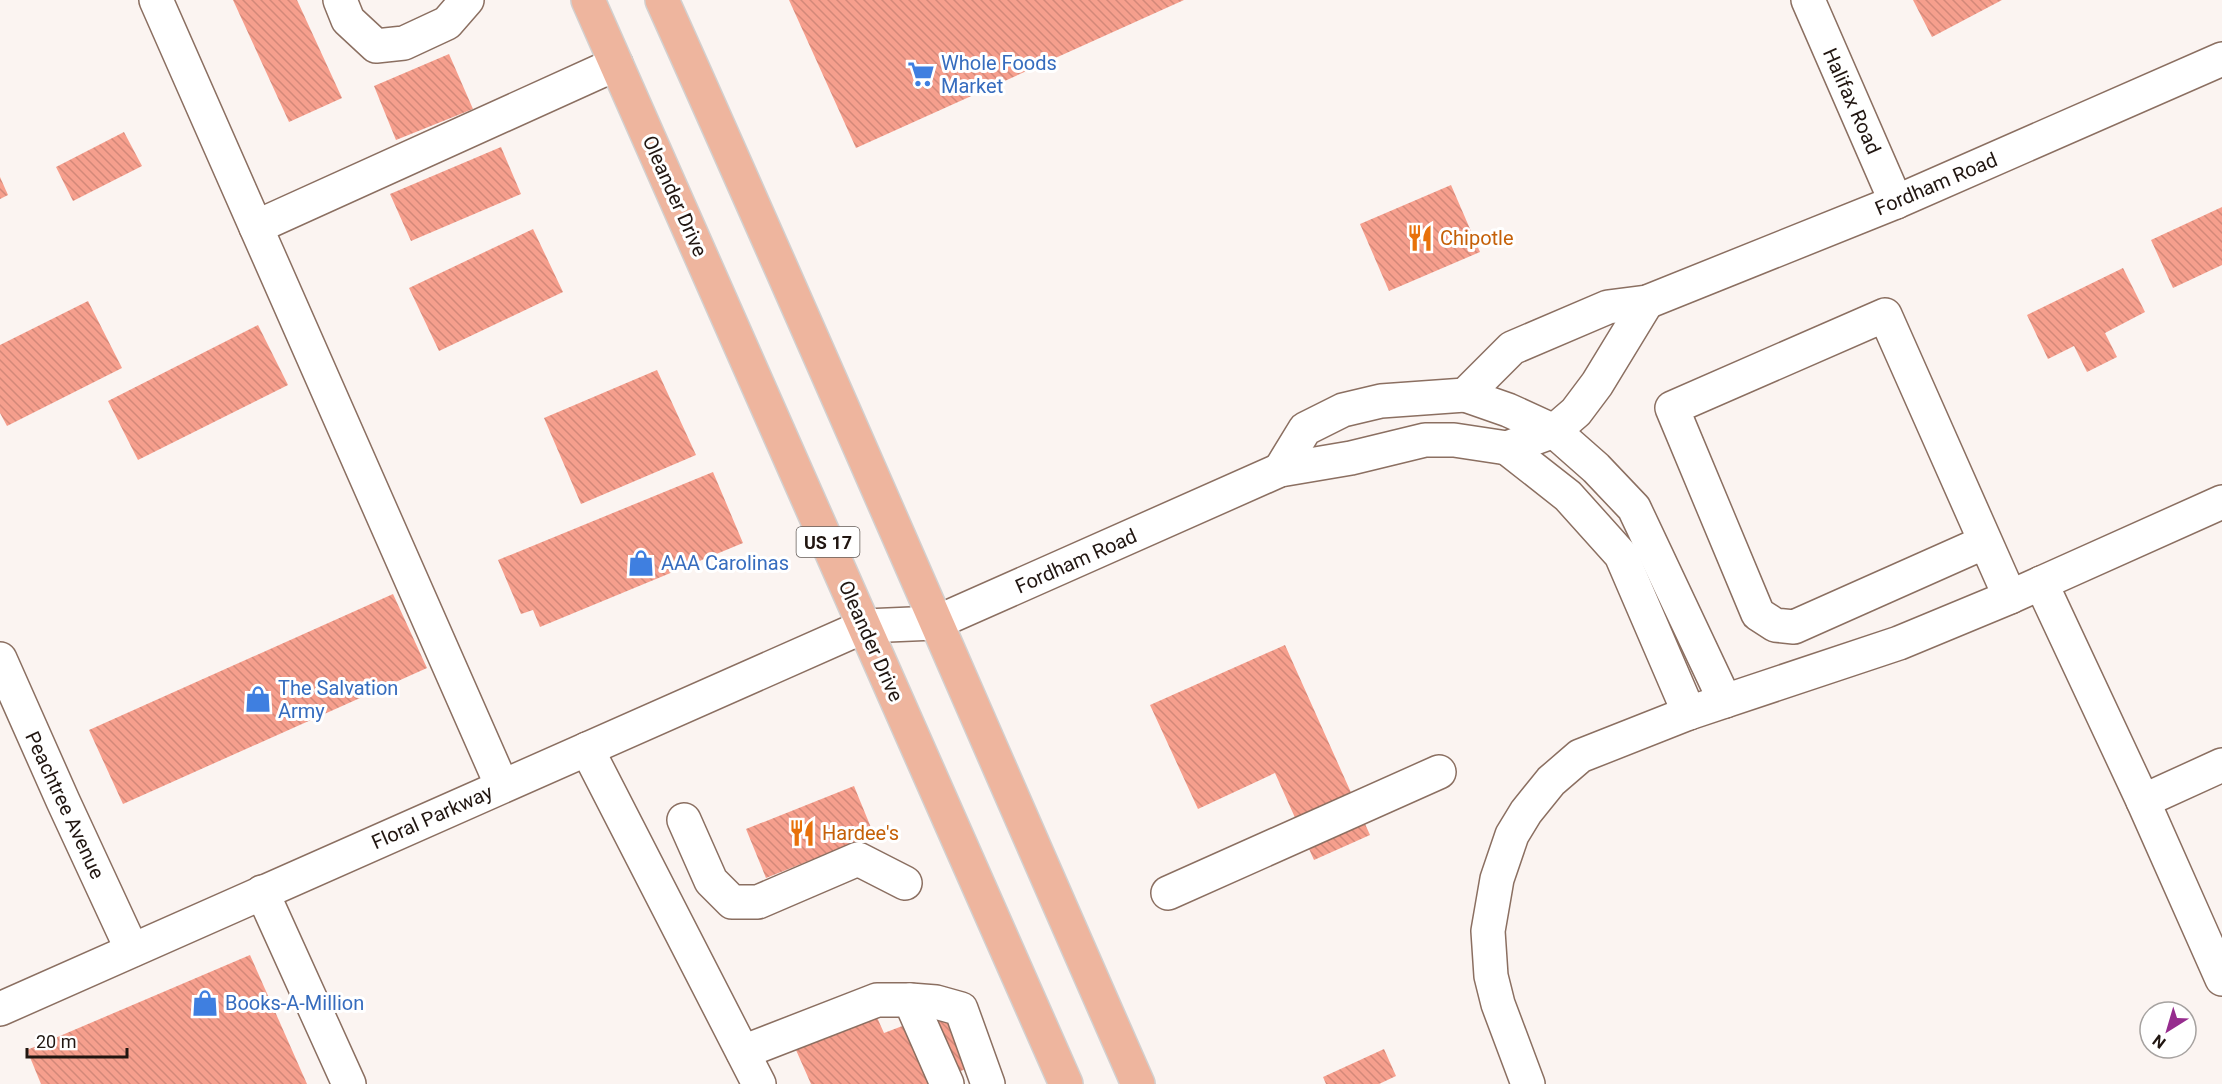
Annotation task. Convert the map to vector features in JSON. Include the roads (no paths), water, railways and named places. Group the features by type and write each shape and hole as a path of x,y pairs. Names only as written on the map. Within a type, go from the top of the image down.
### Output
{"main road":[{"name":"Oleander Drive","path":"588,0 1066,1084"},
{"path":"662,0 766,231 935,624 1138,1084"}],"street":[{"path":"156,0 502,786"},
{"path":"340,0 348,20 376,46 404,44 447,23 467,0"},
{"name":"Halifax Road","path":"1808,0 1896,202"},
{"name":"Fordham Road","path":"1465,395 1512,348 1608,307 1647,302 1896,202 2222,59"},
{"path":"256,227 616,64"},
{"name":"Fordham Road","path":"865,626 935,624 1280,470 1351,458 1425,440 1454,440 1508,448 1554,430 1576,412 1597,384 1647,302"},
{"path":"1985,542 1794,627 1775,625 1758,614 1672,408 1885,315 2010,597"},
{"path":"1280,470 1305,429 1343,410 1381,401 1465,395 1554,430 1596,468 1634,508 1725,701"},
{"path":"1508,448 1568,496 1621,555 1689,713"},
{"path":"1528,1084 1498,1004 1491,976 1488,931 1497,879 1512,835 1526,812 1551,781 1580,756 1689,713 1899,643 2010,597 2222,502"},
{"path":"2041,583 2143,801 2222,979"},
{"name":"Floral Parkway","path":"0,1009 865,626"},
{"name":"Peachtree Avenue","path":"0,659 132,950"},
{"path":"587,749 759,1084"},
{"path":"2143,801 2222,765"},
{"path":"1168,893 1439,772"},
{"path":"684,819 711,881 732,902 758,902 858,859 905,883"},
{"path":"262,892 349,1084"},
{"path":"743,1052 877,1000 936,1002 961,1009 988,1084"},
{"path":"910,1000 901,1027 928,1084"},
{"path":"910,1000 947,1084"},
{"path":"910,1000 937,1012 966,1084"}],"place":[{"name":"Whole Foods Market","path":"921,74"},
{"name":"Chipotle","path":"1420,238"},
{"name":"AAA Carolinas","path":"641,563"},
{"name":"The Salvation Army","path":"258,699"},
{"name":"Hardee's","path":"802,833"},
{"name":"Books-A-Million","path":"205,1003"}]}
